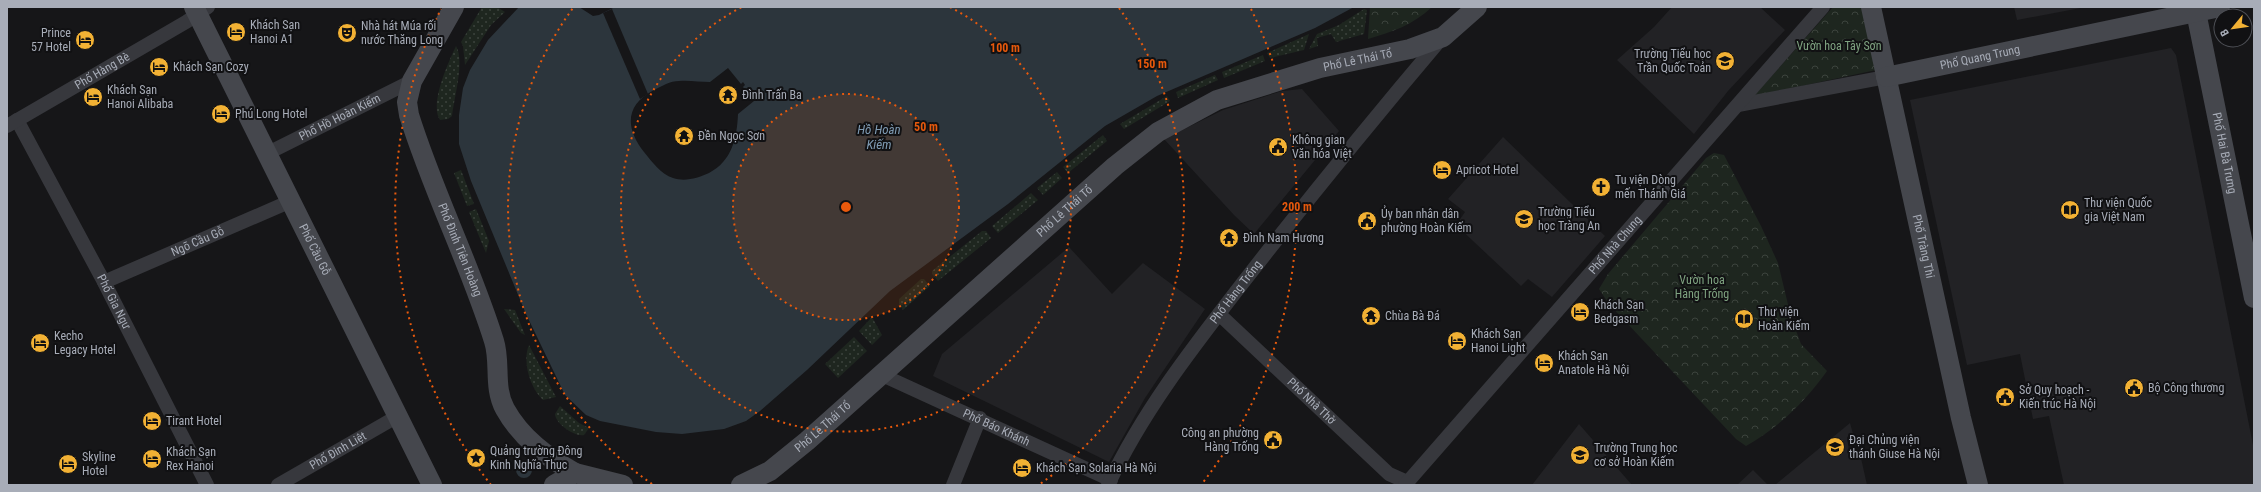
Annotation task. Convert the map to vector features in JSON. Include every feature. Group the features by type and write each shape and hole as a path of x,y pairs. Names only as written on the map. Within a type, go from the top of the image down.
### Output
{"main road":[{"path":"1443,37 1454,7"},
{"name":"Phố Lê Thái Tổ","path":"741,485 770,471 789,456 882,375 1115,166 1141,144 1178,120 1218,100 1279,79 1320,68 1410,49 1443,37 1478,7"},
{"name":"Phố Tràng Thi","path":"1871,7 1961,418 1978,485"},
{"name":"Phố Quang Trung","path":"1886,77 2196,9 2220,7"},
{"name":"Phố Cầu Gỗ","path":"200,9 291,201 432,485"},
{"name":"Phố Đinh Tiên Hoàng","path":"450,9 412,81 407,102 410,115 495,343 498,388 504,407 515,426 529,441 547,455 576,473"},
{"name":"Phố Hai Bà Trưng","path":"2196,9 2254,298"},
{"path":"554,485 576,473 623,485"}],"street":[{"name":"Phố Nhà Chung","path":"1406,484 1586,276 1823,7"},
{"name":"Phố Hàng Bè","path":"12,123 200,9"},
{"name":"Phố Hàng Trống","path":"1110,483 1124,452 1155,400 1219,314 1377,114 1443,37"},
{"name":"Phố Quang Trung","path":"1738,105 1886,77"},
{"name":"Phố Hồ Hoàn Kiếm","path":"268,153 412,81"},
{"name":"Phố Gia Ngư","path":"12,123 104,282 207,485"},
{"name":"Ngõ Cầu Gỗ","path":"104,282 291,201"},
{"name":"Phố Nhà Thờ","path":"1219,314 1389,474 1406,484"},
{"name":"Phố Báo Khánh","path":"882,375 980,418 1110,483"},
{"name":"Phố Đinh Liệt","path":"278,485 398,416"},
{"path":"953,485 980,418"}],"shaded area":[{"path":"1672,7 1760,7 1785,30 1728,91 1694,134 1617,60 1654,27"},
{"path":"2014,7 2086,7 2017,20"},
{"name":"Thư viện Quốc gia Việt Nam","path":"2171,48 2176,55 2254,450 2254,485 2064,485 2049,416 2033,419 2020,354 1967,365 1910,100"},
{"path":"1302,89 1339,131 1254,234 1234,215 1164,139 1223,110 1282,91"},
{"name":"Trường Tiểu học Tràng An","path":"1503,137 1605,236 1552,297 1528,279 1521,286 1456,225 1465,212 1448,199"},
{"path":"1069,247 1112,294 1143,263 1205,309 1145,398 1109,462 933,376 942,354"},
{"name":"Đại Chủng viện thánh Giuse Hà Nội","path":"1850,423 1853,434 1847,437 1850,459 1861,458 1867,485 1775,485"},
{"name":"Trường Trung học cơ sở Hoàn Kiếm","path":"1579,424 1632,485 1532,485"},
{"path":"1753,470 1768,485 1737,485"}],"green space":[{"path":"482,7 497,7 505,12 491,25 465,65 463,46 461,42"},
{"path":"1370,7 1432,7 1417,19 1402,27 1368,39"},
{"name":"Vườn hoa Tây Sơn","path":"1833,7 1864,7 1876,70 1754,96"},
{"path":"1364,9 1367,10 1364,34 1336,42 1331,34 1317,38 1318,46 1309,49 1317,34 1339,25"},
{"path":"1309,34 1304,50 1270,58 1267,53"},
{"path":"456,46 459,70 452,116 448,119 440,120 437,113 438,94"},
{"path":"1263,55 1265,61 1224,78 1222,72"},
{"path":"1215,75 1218,80 1178,98 1176,92"},
{"path":"1167,96 1170,101 1124,129 1120,124"},
{"path":"1103,135 1107,141 1068,173 1063,167"},
{"name":"Vườn hoa Hàng Trống","path":"1714,153 1724,155 1761,226 1778,263 1791,317 1801,344 1827,371 1810,393 1791,413 1769,431 1746,446 1736,439 1609,304 1599,289 1608,274 1706,158"},
{"path":"461,170 474,204 467,206 454,173"},
{"path":"1057,172 1062,178 1043,195 1037,188"},
{"path":"1031,193 1038,200 998,233 992,226"},
{"path":"476,209 489,241 486,253 469,212"},
{"path":"982,231 986,231 991,238 938,281 932,274 932,271"},
{"path":"921,279 924,279 930,286 903,310 899,304 899,299"},
{"path":"504,309 515,310 525,335 521,333"},
{"path":"872,317 882,335 872,345 859,331"},
{"path":"854,337 867,351 838,378 825,364"},
{"path":"529,345 556,397 543,400 534,389 528,374 526,359"},
{"path":"560,406 579,423 589,428 584,435 570,432 558,421 555,414"}],"water":[{"name":"Hồ Hoàn Kiếm","path":"519,7 579,7 593,16 599,15 615,7 1354,7 1315,28 1157,96 1105,126 1008,204 890,291 807,370 760,411 746,421 724,429 682,434 656,432 600,421 586,415 565,395 526,314 471,181 459,144 459,115 463,88 470,70 488,40","holes":["728,68 741,84 743,82 745,85 743,87 754,101 738,114 732,148 723,162 709,173 691,179 682,180 665,174 644,152 633,134 631,126 633,110 644,96 666,84 676,81 710,82"]},
{"path":"521,462 527,462 532,467 530,476 527,478 521,478 516,473 516,467"}],"pier":[{"path":"612,9 648,94 640,99 603,13"}],"place":[{"name":"Khách Sạn Hanoi A1","path":"236,32"},
{"name":"Nhà hát Múa rối nước Thăng Long","path":"347,33"},
{"name":"Prince 57 Hotel","path":"85,40"},
{"name":"Trường Tiểu học Trần Quốc Toản","path":"1725,61"},
{"name":"Khách Sạn Cozy","path":"159,67"},
{"name":"Đình Trấn Ba","path":"728,95"},
{"name":"Khách Sạn Hanoi Alibaba","path":"93,97"},
{"name":"Phú Long Hotel","path":"221,114"},
{"name":"Đền Ngọc Sơn","path":"684,136"},
{"name":"Không gian Văn hóa Việt","path":"1278,147"},
{"name":"Apricot Hotel","path":"1442,170"},
{"name":"Tu viện Dòng mến Thánh Giá","path":"1601,187"},
{"name":"Thư viện Quốc gia Việt Nam","path":"2070,210"},
{"name":"Trường Tiểu học Tràng An","path":"1524,219"},
{"name":"Ủy ban nhân dân phường Hoàn Kiếm","path":"1367,221"},
{"name":"Đình Nam Hương","path":"1229,238"},
{"name":"Khách Sạn Bedgasm","path":"1580,312"},
{"name":"Chùa Bà Đá","path":"1371,316"},
{"name":"Thư viện Hoàn Kiếm","path":"1744,319"},
{"name":"Khách Sạn Hanoi Light","path":"1457,341"},
{"name":"Kecho Legacy Hotel","path":"40,343"},
{"name":"Khách Sạn Anatole Hà Nội","path":"1544,363"},
{"name":"Bộ Công thương","path":"2134,388"},
{"name":"Sở Quy hoạch - Kiến trúc Hà Nội","path":"2005,397"},
{"name":"Tirant Hotel","path":"152,421"},
{"name":"Công an phường Hàng Trống","path":"1273,440"},
{"name":"Đại Chủng viện thánh Giuse Hà Nội","path":"1835,447"},
{"name":"Trường Trung học cơ sở Hoàn Kiếm","path":"1580,455"},
{"name":"Quảng trường Đông Kinh Nghĩa Thục","path":"476,458"},
{"name":"Khách Sạn Rex Hanoi","path":"152,459"},
{"name":"Skyline Hotel","path":"68,464"},
{"name":"Khách Sạn Solaria Hà Nội","path":"1022,468"}]}
